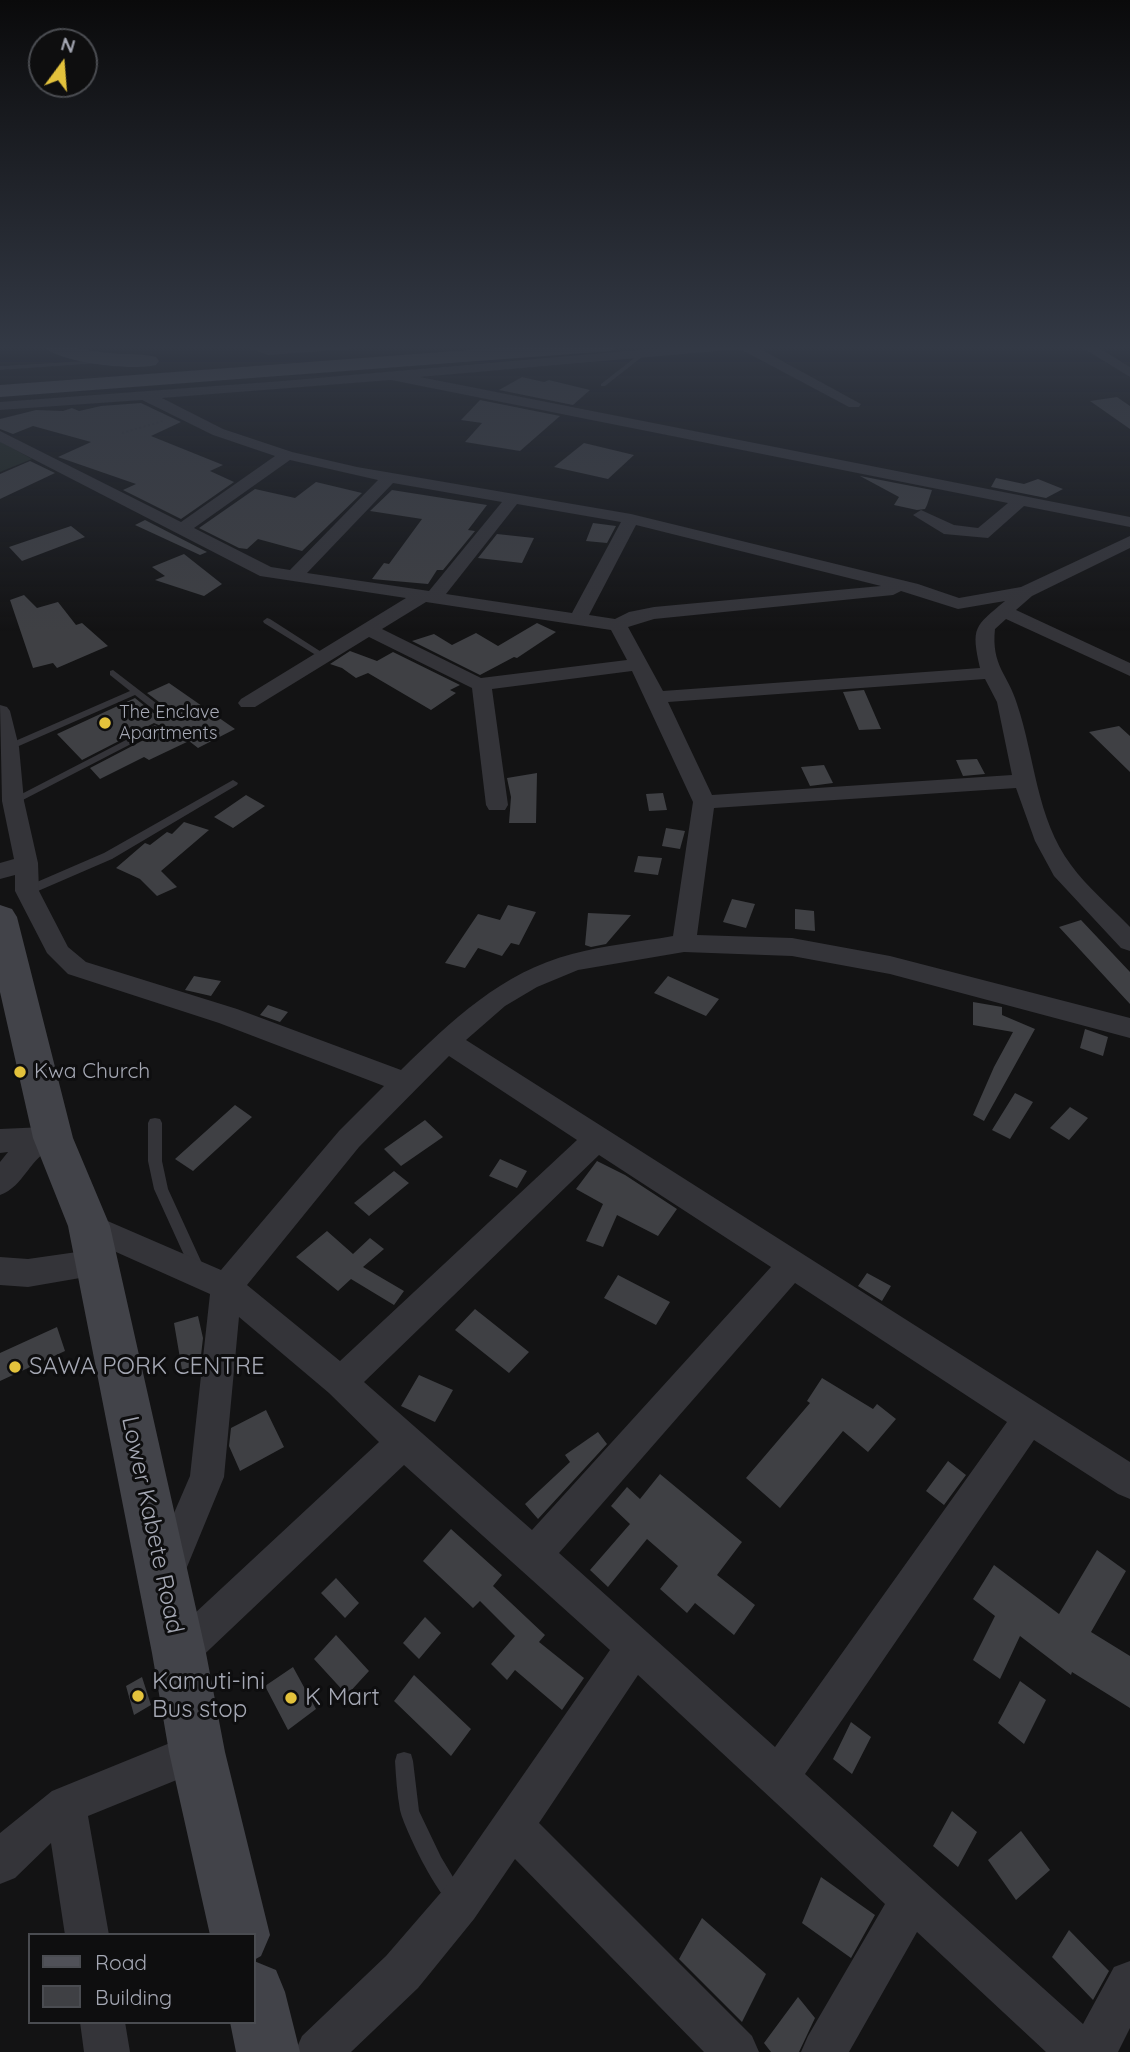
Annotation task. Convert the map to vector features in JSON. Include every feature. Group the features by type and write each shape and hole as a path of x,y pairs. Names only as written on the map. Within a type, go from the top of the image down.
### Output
{"main road":[{"name":"Lower Kabete Road","path":"13,904 44,1140 94,1245 197,1752 240,1933"},
{"path":"256,2001 268,2052"}],"street":[{"path":"10,441 190,524 266,572 618,625 636,616 654,613 912,588"},
{"path":"245,441 287,454 390,477 631,519 912,588 958,604 986,627"},
{"path":"724,441 1130,522"},
{"path":"190,524 287,454"},
{"path":"293,576 390,477"},
{"path":"248,703 322,655 429,596 514,498"},
{"path":"921,515 950,530 982,534 1022,499"},
{"path":"578,619 631,519"},
{"path":"1130,541 1026,592 986,627 984,643 991,673 1007,702 1024,782 1046,841 1062,870 1130,942"},
{"path":"958,604 1026,592"},
{"path":"1004,611 1130,670"},
{"path":"618,625 656,697 704,802 684,943"},
{"path":"368,629 481,684 639,664"},
{"path":"656,697 991,673"},
{"path":"481,684 498,806"},
{"path":"0,711 9,747 13,801 26,863 13,904 59,953 77,968 228,1016 405,1083"},
{"path":"704,802 1024,782"},
{"path":"0,871 26,863"},
{"path":"163,1581 207,1477 214,1281 405,1083 496,999 528,981 574,962 684,943 792,947 878,963 1130,1028"},
{"path":"447,1042 1130,1482"},
{"path":"341,1382 597,1139"},
{"path":"0,1141 44,1140"},
{"path":"0,1183 44,1140"},
{"path":"0,1271 28,1273 94,1245 214,1281 341,1382 404,1442 534,1555 1080,2052"},
{"path":"534,1555 792,1265"},
{"path":"778,1778 1030,1417"},
{"path":"179,1653 404,1442"},
{"path":"318,2052 402,1972 458,1904 634,1648"},
{"path":"0,1863 23,1839 66,1805 197,1752"},
{"path":"66,1805 88,1933"},
{"path":"512,1826 736,2052"},
{"path":"824,2052 912,1899"},
{"path":"1093,2052 1130,1983"},
{"path":"102,2024 107,2052"}],"lane":[{"path":"267,621 322,655"},
{"path":"113,673 162,712"},
{"path":"9,747 135,692"},
{"path":"13,801 155,728"},
{"path":"13,904 108,856 233,783"},
{"path":"155,1123 155,1161 162,1189 214,1281"},
{"path":"404,1761 410,1812 434,1864 458,1904"}],"shaded area":[{"path":"1,442 32,459 0,472"}],"building":[{"path":"87,441 163,441 223,465 210,471 234,482 181,519 123,490 136,484 58,457 91,442"},
{"path":"466,441 532,441 520,451"},
{"path":"584,443 634,455 608,479 554,467"},
{"path":"30,461 55,473 0,499 0,474"},
{"path":"860,476 932,490 925,509 917,510 894,505 899,497"},
{"path":"996,478 1024,484 1038,479 1063,489 1046,498 991,487"},
{"path":"316,482 362,493 302,551 258,539 247,549 239,548 199,528 255,489 295,498"},
{"path":"392,490 487,505 468,530 475,531 443,570 437,570 428,584 372,579 384,563 389,564 422,519 370,511"},
{"path":"145,520 207,552 200,555 135,525"},
{"path":"593,523 616,526 607,543 586,541"},
{"path":"71,526 85,537 22,561 9,547"},
{"path":"497,534 534,538 522,563 478,558"},
{"path":"184,554 222,584 204,596 155,580 165,576 152,567"},
{"path":"24,595 37,608 58,602 76,625 82,623 108,646 57,668 53,663 33,668 10,600"},
{"path":"537,623 556,632 517,658 514,657 480,675 412,641 434,634 452,645 476,633 498,646"},
{"path":"350,651 377,661 393,652 460,685 450,690 456,693 431,710 368,673 356,678 342,668 330,664"},
{"path":"169,683 235,729 198,748 189,741 149,760 144,757 100,779 90,768 159,732 161,726 154,723 82,760 57,734 135,698 157,716 167,716 167,708 147,693"},
{"path":"864,690 881,729 859,730 843,692"},
{"path":"1119,726 1130,736 1130,772 1089,732"},
{"path":"977,759 985,774 963,776 956,760"},
{"path":"824,765 833,783 810,786 801,767"},
{"path":"537,773 536,823 509,823 511,797 507,778"},
{"path":"663,793 667,810 649,811 646,794"},
{"path":"246,795 265,806 233,828 214,817"},
{"path":"184,822 209,830 161,871 177,887 157,896 140,879 116,868 145,843 150,845 167,832 172,834"},
{"path":"666,828 685,831 680,849 662,846"},
{"path":"638,856 662,858 658,875 634,872"},
{"path":"732,899 755,904 746,928 723,922"},
{"path":"508,905 536,912 519,945 511,943 502,956 478,948 465,968 445,963 478,914 500,920"},
{"path":"795,909 814,911 815,931 795,929"},
{"path":"588,913 631,915 606,944 591,947 585,945"},
{"path":"1081,920 1130,972 1130,1004 1059,927"},
{"path":"194,976 221,981 211,996 185,990"},
{"path":"668,976 719,999 706,1016 654,993"},
{"path":"973,1002 1002,1007 1002,1015 1035,1029 984,1121 973,1115 1013,1032 973,1025"},
{"path":"268,1005 288,1012 280,1022 260,1015"},
{"path":"1085,1029 1108,1037 1103,1056 1080,1048"},
{"path":"1015,1093 1033,1102 1010,1139 992,1130"},
{"path":"235,1105 252,1117 193,1171 175,1159"},
{"path":"1070,1107 1088,1118 1069,1140 1050,1128"},
{"path":"425,1120 443,1137 401,1166 384,1149"},
{"path":"500,1159 527,1171 517,1188 489,1176"},
{"path":"597,1161 625,1175 677,1209 658,1236 617,1215 603,1247 586,1241 603,1204 576,1189"},
{"path":"394,1171 409,1183 369,1216 354,1203"},
{"path":"327,1231 353,1254 370,1238 384,1249 363,1267 404,1291 394,1305 351,1279 338,1291 296,1257"},
{"path":"867,1273 891,1286 882,1301 858,1286"},
{"path":"618,1275 670,1302 656,1325 604,1298"},
{"path":"475,1309 529,1352 509,1373 455,1330"},
{"path":"198,1316 203,1338 200,1364 182,1370 174,1323"},
{"name":"SAWA PORK CENTRE","path":"57,1327 65,1351 0,1381 0,1353"},
{"path":"419,1375 453,1390 435,1422 401,1406"},
{"path":"822,1378 873,1409 877,1404 896,1419 868,1452 843,1431 780,1508 746,1478 810,1403 807,1401"},
{"path":"266,1410 284,1447 240,1471 229,1446 231,1428"},
{"path":"598,1432 607,1444 538,1519 525,1504 570,1462 565,1455"},
{"path":"948,1461 966,1475 944,1505 926,1491"},
{"path":"660,1474 742,1542 717,1575 755,1605 734,1635 695,1603 687,1613 660,1589 678,1566 647,1539 608,1587 590,1570 630,1524 611,1506 627,1487 640,1499"},
{"path":"451,1529 502,1575 493,1586 545,1635 539,1642 584,1678 562,1710 515,1670 507,1680 491,1664 515,1636 480,1601 473,1608 423,1561"},
{"path":"1097,1550 1126,1571 1091,1632 1130,1656 1130,1708 1072,1672 1071,1675 1020,1636 1000,1679 973,1660 995,1616 973,1599 994,1565 1059,1614"},
{"path":"336,1578 359,1603 345,1618 321,1593"},
{"path":"425,1617 441,1633 419,1659 403,1643"},
{"path":"336,1635 369,1671 347,1695 314,1659"},
{"name":"K Mart","path":"293,1667 316,1709 288,1730 265,1686"},
{"path":"414,1675 471,1729 451,1756 394,1701"},
{"name":"Kamuti-ini Bus stop","path":"142,1677 151,1705 134,1715 126,1686"},
{"path":"1020,1681 1046,1700 1024,1744 998,1723"},
{"path":"851,1722 871,1737 852,1774 833,1759"},
{"path":"952,1811 977,1832 958,1867 933,1846"},
{"path":"1021,1831 1050,1870 1016,1900 988,1860"},
{"path":"821,1877 875,1915 851,1958 802,1923"},
{"path":"702,1918 766,1974 742,2022 679,1959"},
{"path":"1069,1930 1109,1971 1093,2000 1052,1957"},
{"path":"798,1997 815,2018 799,2052 771,2052 764,2043"}],"place":[{"name":"The Enclave Apartments","path":"105,723"},
{"name":"Kwa Church","path":"20,1072"},
{"name":"SAWA PORK CENTRE","path":"15,1367"},
{"name":"Kamuti-ini Bus stop","path":"138,1696"},
{"name":"K Mart","path":"291,1698"}]}
